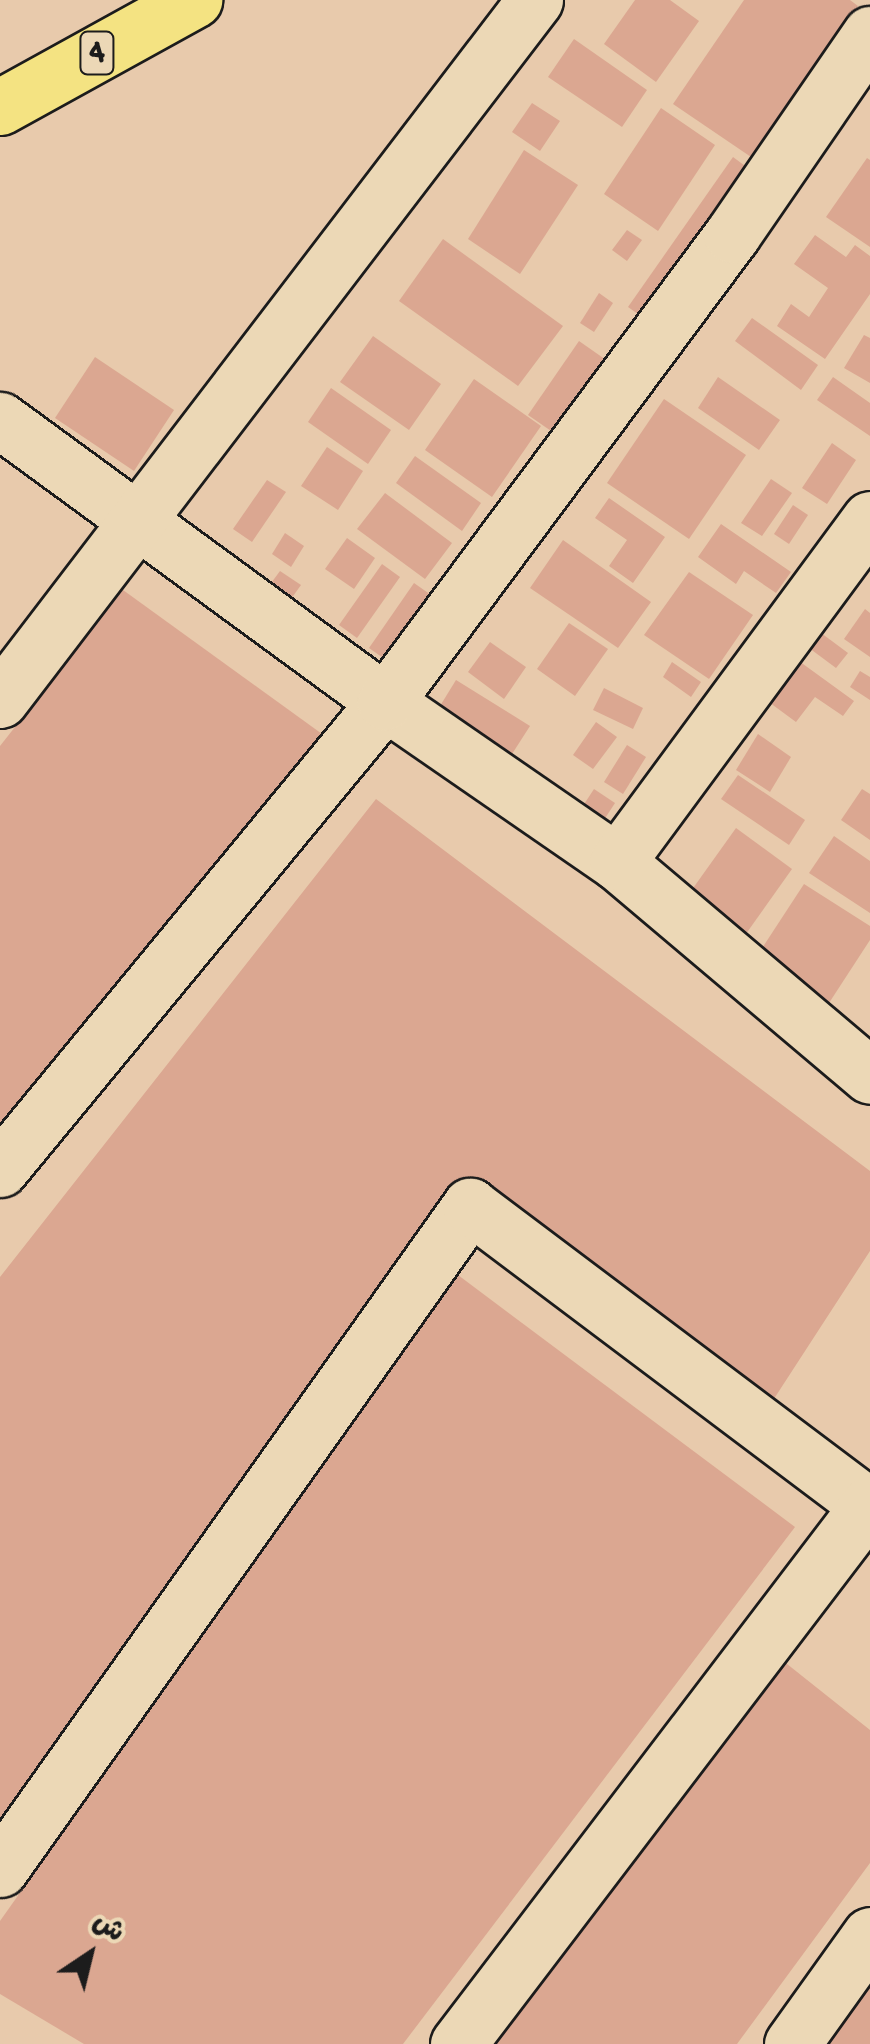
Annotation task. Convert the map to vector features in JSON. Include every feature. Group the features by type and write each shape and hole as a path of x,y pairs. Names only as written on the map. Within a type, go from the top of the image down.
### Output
{"highway":[{"name":"4","path":"0,107 194,0"}],"street":[{"path":"0,700 535,0"},
{"path":"0,1169 384,702 732,236 870,34"},
{"path":"0,420 384,702 617,862 863,1056"},
{"path":"617,862 870,518"},
{"path":"0,1869 470,1206 869,1505 458,2044"},
{"path":"792,2044 870,1935"}],"building":[{"path":"635,0 670,0 699,21 656,82 604,44"},
{"path":"744,0 850,0 858,6 754,159 673,104"},
{"path":"574,39 647,90 622,127 548,77"},
{"path":"532,103 560,121 540,151 512,132"},
{"path":"661,108 715,145 658,231 604,194"},
{"path":"524,150 578,185 520,274 468,239"},
{"path":"733,157 756,174 652,324 628,307"},
{"path":"867,158 870,160 870,247 826,217"},
{"path":"627,230 642,240 627,261 612,250"},
{"path":"815,235 846,257 855,245 870,256 870,294 825,359 777,326 791,304 809,317 828,288 794,264"},
{"path":"443,239 563,326 518,386 399,301"},
{"path":"599,293 613,303 594,332 580,323"},
{"path":"752,318 818,365 801,390 735,341"},
{"path":"864,335 870,338 870,383 844,368"},
{"path":"373,336 441,384 409,430 340,382"},
{"path":"579,341 619,369 567,442 528,415"},
{"path":"95,357 174,410 134,471 55,418"},
{"path":"718,377 780,420 759,450 698,408"},
{"path":"833,377 870,403 870,436 817,400"},
{"path":"474,379 541,426 492,497 425,450"},
{"path":"331,388 391,430 368,464 308,422"},
{"path":"664,399 746,455 689,539 607,483"},
{"path":"832,443 856,460 827,504 802,488"},
{"path":"327,447 363,471 338,510 301,486"},
{"path":"415,456 481,503 462,531 396,483"},
{"path":"771,479 792,493 762,536 741,523"},
{"path":"267,480 286,492 252,542 233,529"},
{"path":"385,493 452,543 425,579 357,529"},
{"path":"609,498 665,537 633,583 609,566 627,540 595,518"},
{"path":"793,505 808,515 789,544 774,534"},
{"path":"721,524 791,572 776,593 744,571 736,584 698,557"},
{"path":"285,533 304,546 291,567 272,554"},
{"path":"347,538 375,558 354,589 325,569"},
{"path":"563,540 651,602 618,648 530,588"},
{"path":"382,564 400,577 357,638 339,625"},
{"path":"280,571 301,585 278,617 257,602"},
{"path":"689,572 753,615 709,679 644,635"},
{"path":"414,583 441,602 396,667 369,648"},
{"path":"123,590 329,739 0,1139 0,746"},
{"path":"865,609 870,613 870,657 844,639"},
{"path":"569,623 608,649 575,696 537,669"},
{"path":"813,627 848,653 836,668 801,642"},
{"path":"490,642 526,667 504,699 468,672"},
{"path":"792,656 854,701 843,716 815,697 796,722 762,697"},
{"path":"672,662 701,682 691,697 663,677"},
{"path":"860,671 870,677 870,700 850,687"},
{"path":"456,680 530,726 505,765 432,719"},
{"path":"604,688 643,708 633,729 593,710"},
{"path":"596,722 617,737 593,769 573,755"},
{"path":"758,734 791,757 770,792 736,770"},
{"path":"627,745 646,757 623,794 604,782"},
{"path":"738,775 805,820 789,845 721,799"},
{"path":"594,789 615,803 596,832 575,818"},
{"path":"862,789 870,794 870,840 841,820"},
{"path":"376,799 870,1171 870,1251 753,1431 444,1201 0,1827 0,1277"},
{"path":"736,828 792,869 743,938 686,898"},
{"path":"834,836 870,861 870,913 809,873"},
{"path":"804,884 870,926 870,940 829,1003 757,956"},
{"path":"458,1275 795,1527 403,2044 84,2044 0,1994 0,1921"},
{"path":"777,1656 870,1730 870,1863 737,2044 483,2044"},
{"path":"870,1977 870,2044 824,2044"}]}
